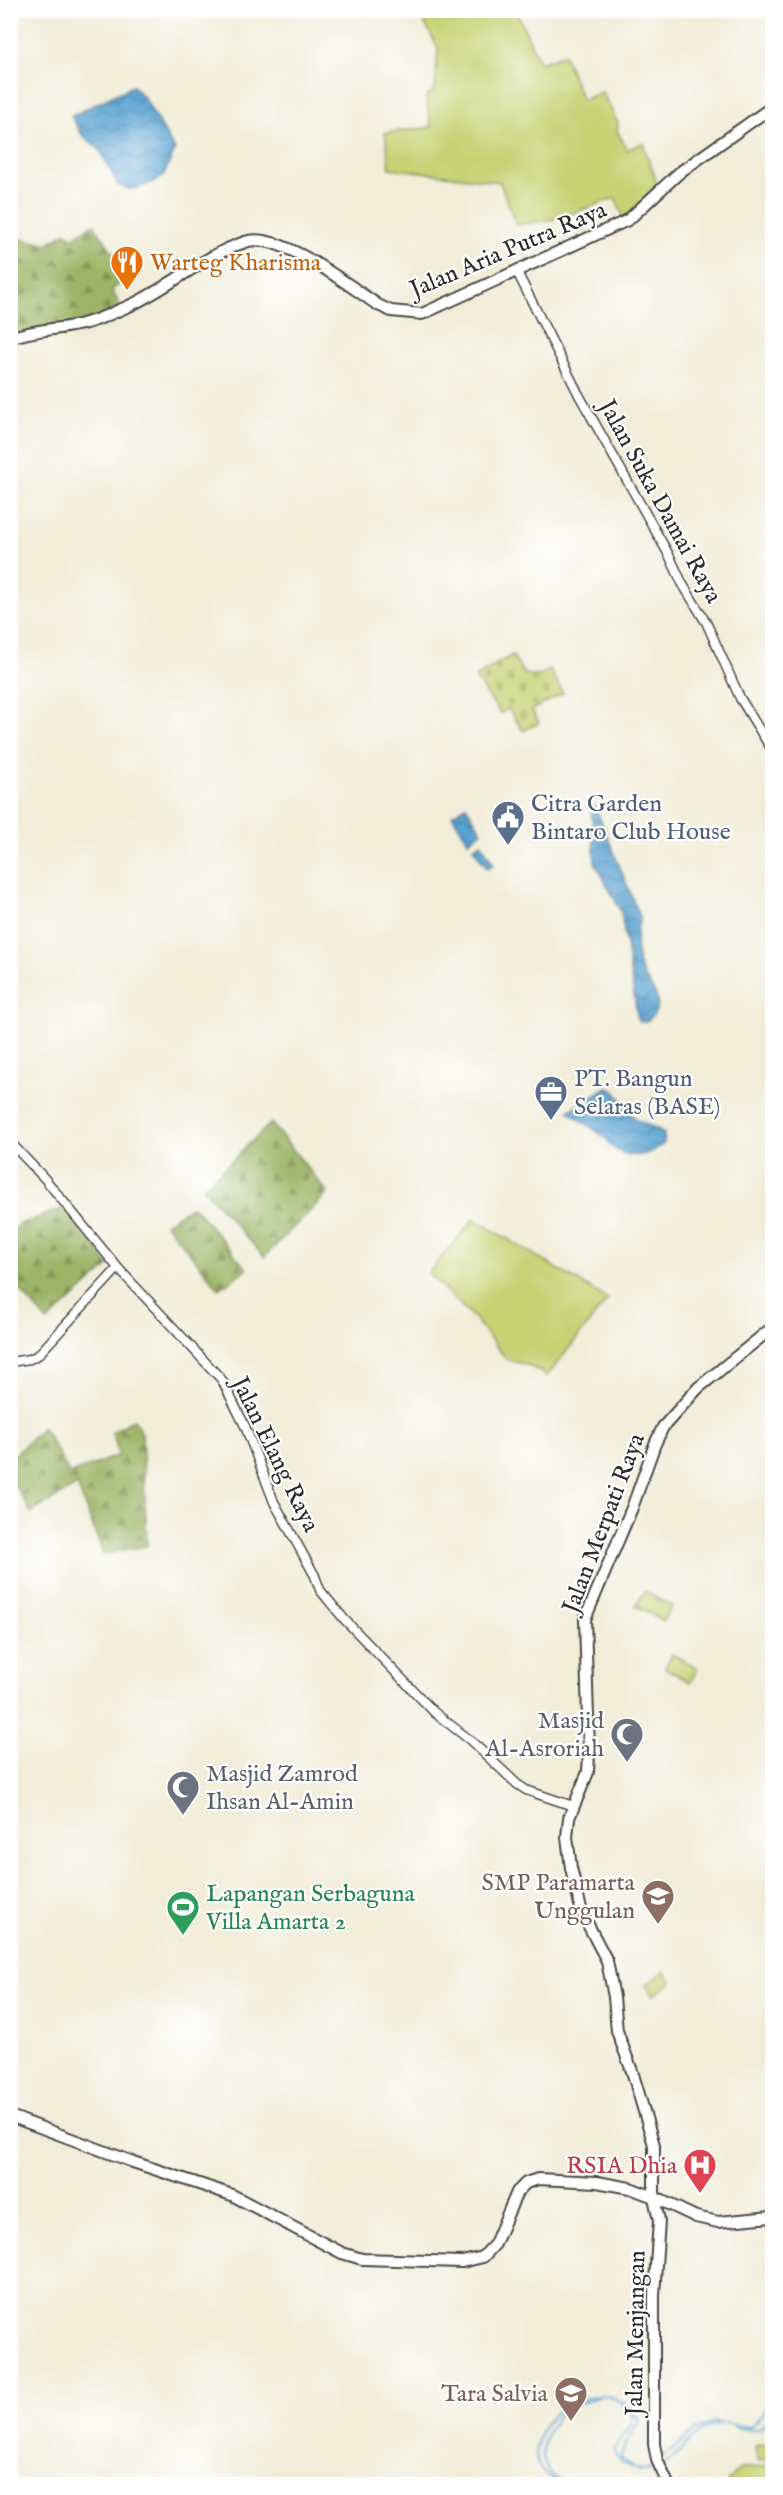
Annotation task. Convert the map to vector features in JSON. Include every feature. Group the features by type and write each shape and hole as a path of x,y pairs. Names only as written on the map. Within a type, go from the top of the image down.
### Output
{"main road":[{"name":"Jalan Aria Putra Raya","path":"10,338 26,332 85,324 125,307 222,252 248,241 259,240 278,244 296,252 391,311 414,315 426,313 628,220 689,165 772,107"},
{"name":"Jalan Merpati Raya","path":"654,2196 654,2145 632,2071 617,2031 611,1976 607,1961 582,1913 571,1868 567,1837 569,1818 588,1772 585,1619 663,1427 698,1388 772,1328"},
{"path":"10,2116 160,2172 232,2195 342,2253 362,2259 462,2262 483,2257 495,2244 517,2192 526,2183 538,2179 597,2182 630,2188 654,2196 696,2217 718,2222 772,2217"},
{"name":"Jalan Menjangan","path":"654,2196 659,2221 653,2310 654,2444 659,2465 668,2484"}],"street":[{"name":"Jalan Suka Damai Raya","path":"516,270 579,395 669,555 682,583 707,624 740,698 772,750"},
{"name":"Jalan Elang Raya","path":"10,1142 45,1179 118,1268 222,1380 231,1394 255,1449 274,1502 315,1576 320,1590 340,1614 435,1713 470,1740 517,1784 573,1806"},
{"path":"10,1362 30,1359 38,1355 51,1338 118,1268"}],"green space":[{"path":"428,10 516,11 540,63 564,54 582,100 602,92 618,123 617,130 627,150 643,143 658,186 624,218 615,198 556,219 516,225 500,182 390,168 385,133 431,127 426,97 435,89 438,48 420,14"},
{"path":"94,224 128,276 112,290 121,308 94,319 11,336 11,263 18,260 12,237 47,244 66,232 72,238"},
{"path":"512,655 524,674 539,676 550,670 563,693 532,710 539,723 523,731 509,709 500,713 475,677"},
{"path":"271,1123 328,1193 264,1257 203,1188"},
{"path":"193,1206 247,1269 219,1289 165,1223"},
{"path":"67,1207 109,1266 47,1322 11,1279 10,1232 23,1223"},
{"path":"474,1219 608,1299 547,1376 528,1365 507,1360 475,1319 428,1273"},
{"path":"134,1419 142,1434 147,1546 103,1554 77,1485 31,1513 11,1478 11,1459 43,1427 70,1474 119,1455 112,1432"},
{"path":"645,1591 672,1606 663,1621 636,1606"},
{"path":"672,1654 698,1668 690,1682 665,1668"},
{"path":"664,1971 672,1982 653,1996 646,1985"},
{"path":"769,2444 771,2459 757,2461 755,2446"},
{"path":"771,2465 772,2484 730,2484 728,2480 740,2469"}],"water":[{"path":"133,86 145,99 175,150 164,174 158,180 138,188 128,189 118,185 99,149 82,135 71,116"},
{"path":"466,806 482,832 468,841 452,815"},
{"path":"595,806 641,919 636,938 639,962 658,1003 657,1009 646,1022 638,1021 621,912 595,862 591,807"},
{"path":"481,843 494,864 487,868 473,848"},
{"path":"607,1087 618,1095 635,1118 664,1134 664,1143 646,1154 625,1154 612,1147 603,1136 568,1111"}],"waterway":[{"path":"660,2459 695,2431 714,2422 750,2427 763,2414 772,2396"},
{"path":"562,2484 547,2476 540,2468 536,2455 538,2440 549,2419 558,2411 578,2401 594,2397 613,2398 632,2413 632,2423 614,2449 623,2462 635,2469 646,2470 656,2462"},
{"path":"570,2408 598,2397"},
{"path":"624,2402 639,2419 621,2458 639,2472 658,2469"},
{"path":"562,2411 547,2434 543,2458 552,2475 568,2484"},
{"path":"734,2427 757,2428 765,2423 772,2412"},
{"path":"663,2466 696,2435 711,2426 720,2424"}],"place":[{"name":"Warteg Kharisma","path":"127,291"},
{"name":"Citra Garden Bintaro Club House","path":"508,846"},
{"name":"PT. Bangun Selaras (BASE)","path":"551,1121"},
{"name":"Masjid Al-Asroriah","path":"627,1763"},
{"name":"Masjid Zamrod Ihsan Al-Amin","path":"183,1816"},
{"name":"SMP Paramarta Unggulan","path":"658,1925"},
{"name":"Lapangan Serbaguna Villa Amarta 2","path":"183,1936"},
{"name":"RSIA Dhia","path":"700,2194"},
{"name":"Tara Salvia","path":"571,2422"}]}
